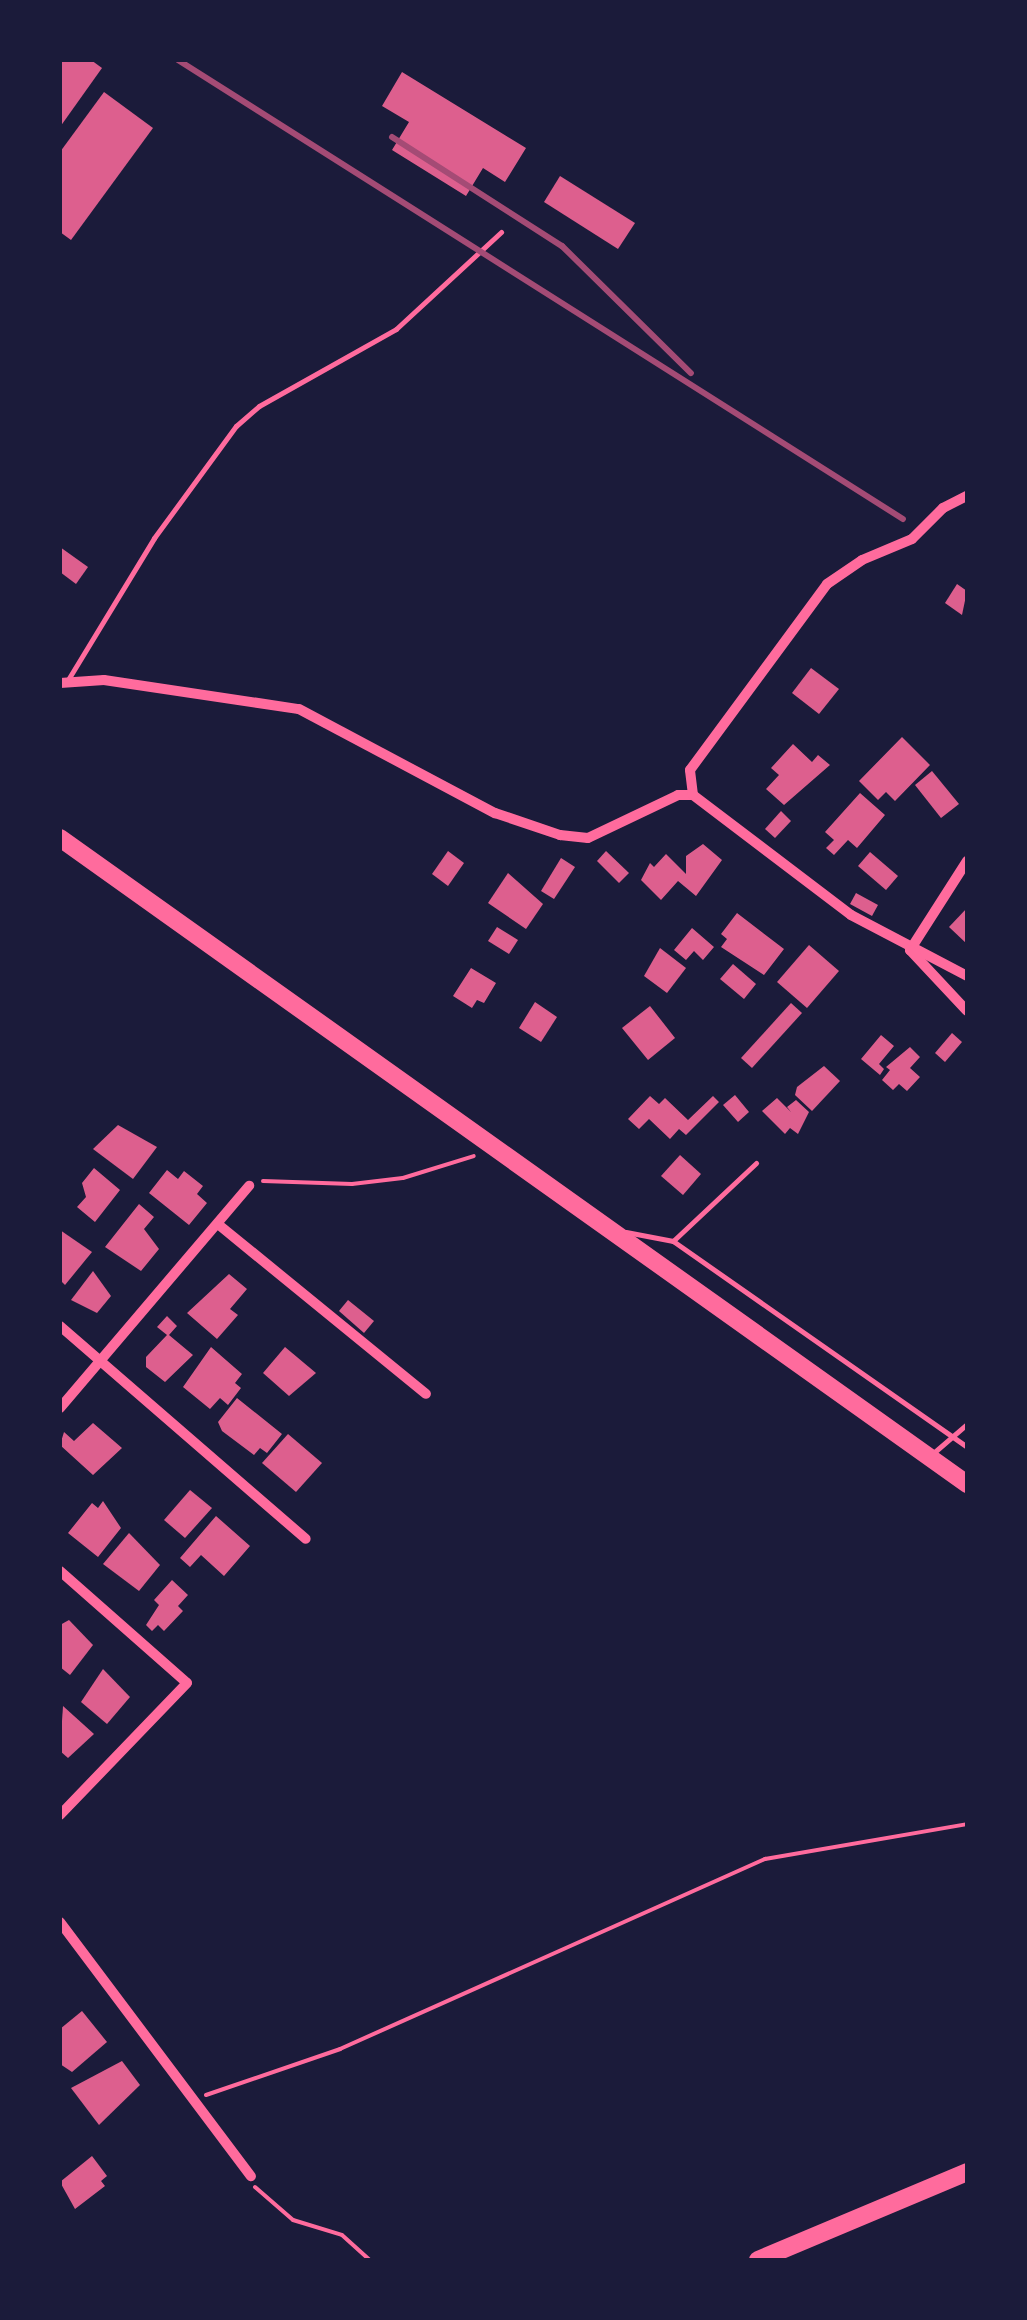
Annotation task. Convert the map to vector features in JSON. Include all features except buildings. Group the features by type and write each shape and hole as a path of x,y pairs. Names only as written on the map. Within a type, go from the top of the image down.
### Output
{"main road":[{"path":"60,838 967,1484"},
{"path":"758,2260 967,2172"}],"street":[{"path":"693,795 690,770 828,584 912,539 943,508 967,496"},
{"path":"65,680 299,709 495,812 560,836 588,838 678,796 693,795 851,916 910,950 967,976"},
{"path":"910,950 967,861"},
{"path":"910,950 967,1011"},
{"path":"60,1408 249,1186"},
{"path":"219,1225 426,1394"},
{"path":"60,1326 306,1539"},
{"path":"60,1570 188,1683 60,1815"},
{"path":"60,1922 197,2097 251,2176"}],"lane":[{"path":"65,680 154,538 236,426 259,406 396,330 500,232"},
{"path":"673,1241 756,1163"},
{"path":"608,1229 673,1241 967,1446"},
{"path":"929,1457 967,1424"}],"path":[{"path":"249,1186 270,1178 352,1184 403,1178 493,1146"},
{"path":"197,2097 340,2049 765,1858 967,1824"},
{"path":"251,2176 276,2209 342,2235 370,2260"}],"railway":[{"path":"178,60 903,519"},
{"path":"392,137 562,246 691,373"}]}
